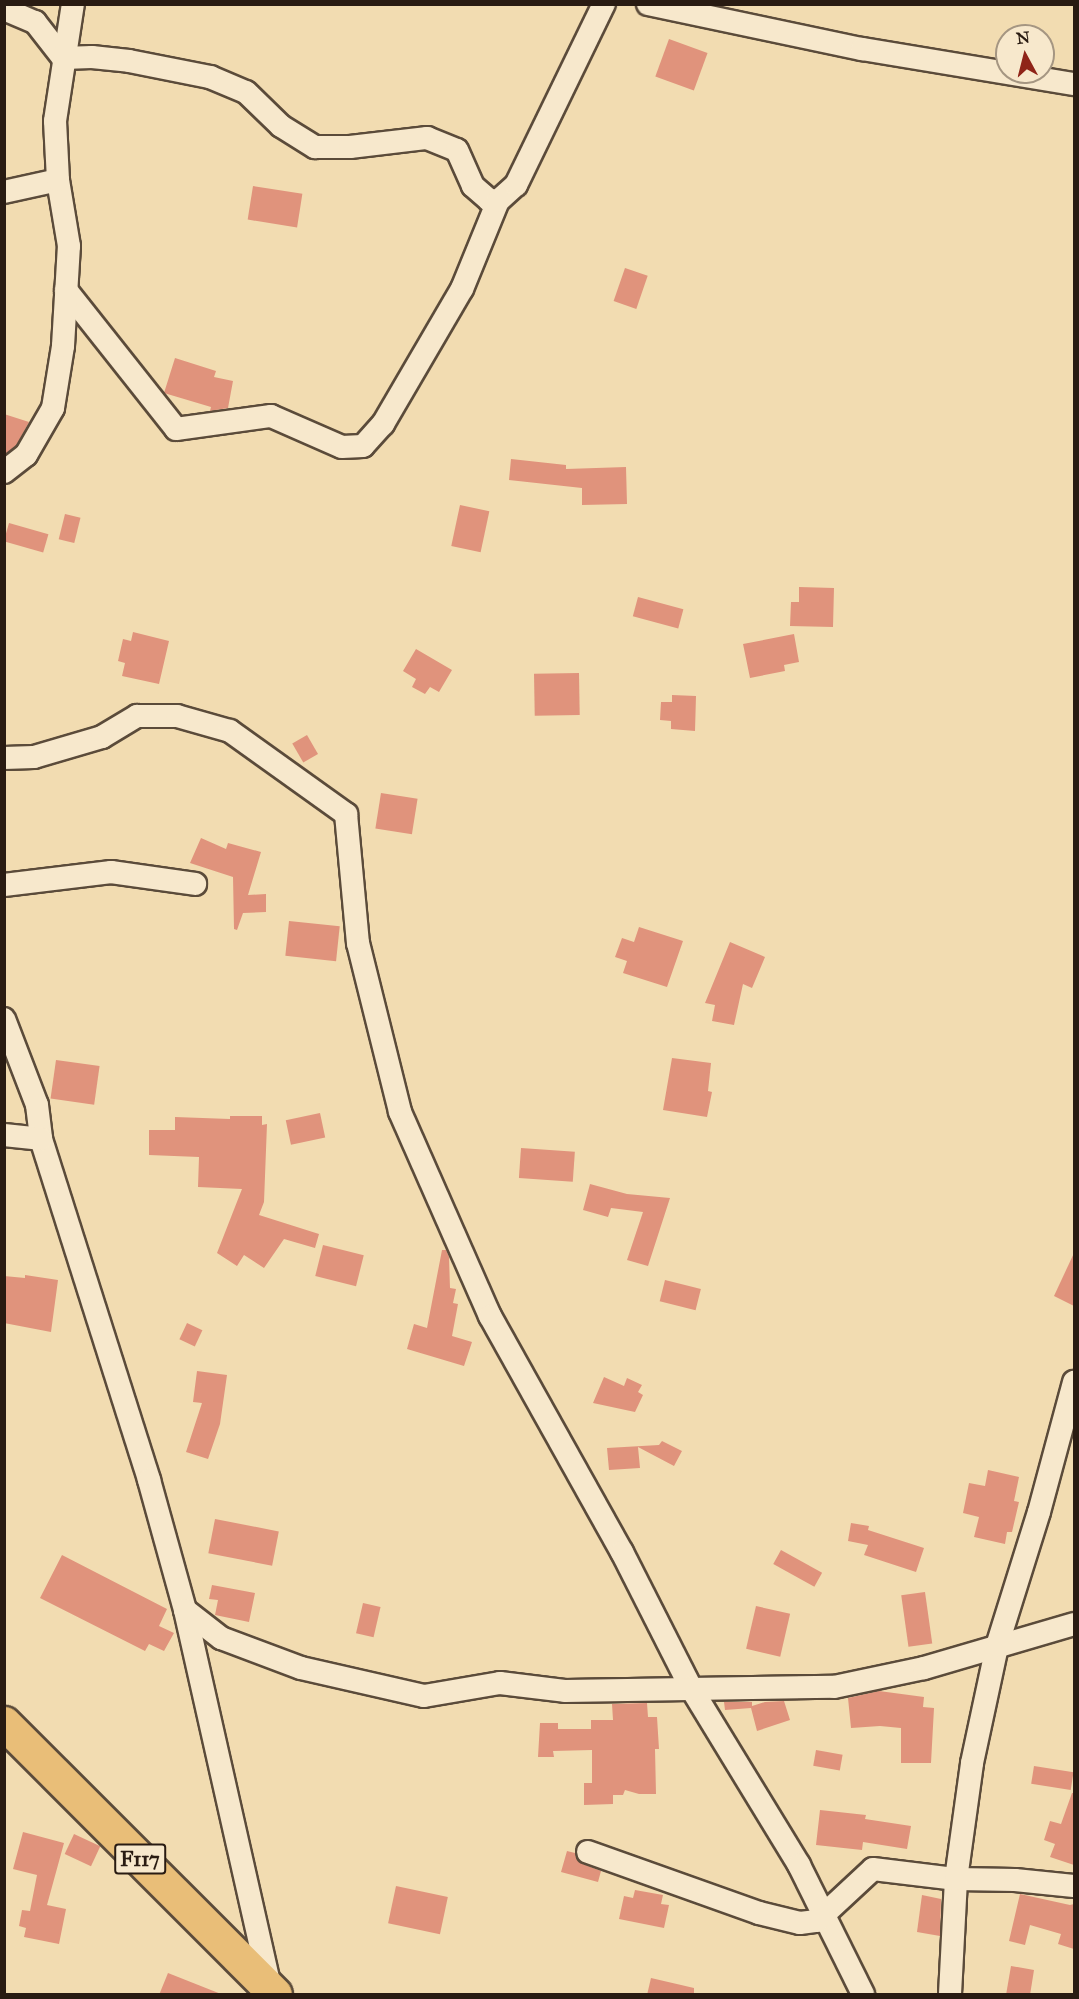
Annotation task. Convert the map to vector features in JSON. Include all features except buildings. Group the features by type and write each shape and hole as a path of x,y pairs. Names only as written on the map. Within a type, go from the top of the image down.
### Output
{"main road":[{"name":"F117","path":"4,1723 272,1991"}],"street":[{"path":"4,472 26,455 53,408 63,346 69,246 58,180 55,121 73,4"},
{"path":"66,290 176,429 271,416 342,447 363,446 383,424 462,289 498,201 516,185 604,4"},
{"path":"648,4 862,49 1074,84"},
{"path":"4,9 35,22 63,58"},
{"path":"63,58 92,57 129,61 210,77 246,92 281,126 315,147 350,147 427,138 457,150 473,186 489,200 498,201"},
{"path":"4,192 58,180"},
{"path":"4,758 33,757 102,737 137,716 177,716 230,731 346,814 358,943 400,1112 490,1316 622,1552 691,1688 799,1865 863,1995"},
{"path":"4,885 111,872 195,884"},
{"path":"4,1018 37,1105 41,1139 148,1480 185,1610 272,1991"},
{"path":"4,1135 41,1139"},
{"path":"950,1995 956,1879 972,1763 997,1646 1039,1512 1074,1382"},
{"path":"185,1610 221,1638 301,1668 424,1696 500,1683 565,1691 834,1688 924,1668 1074,1624"},
{"path":"588,1852 789,1921 809,1923 823,1916 873,1869 956,1879 1015,1880 1074,1886"}]}
